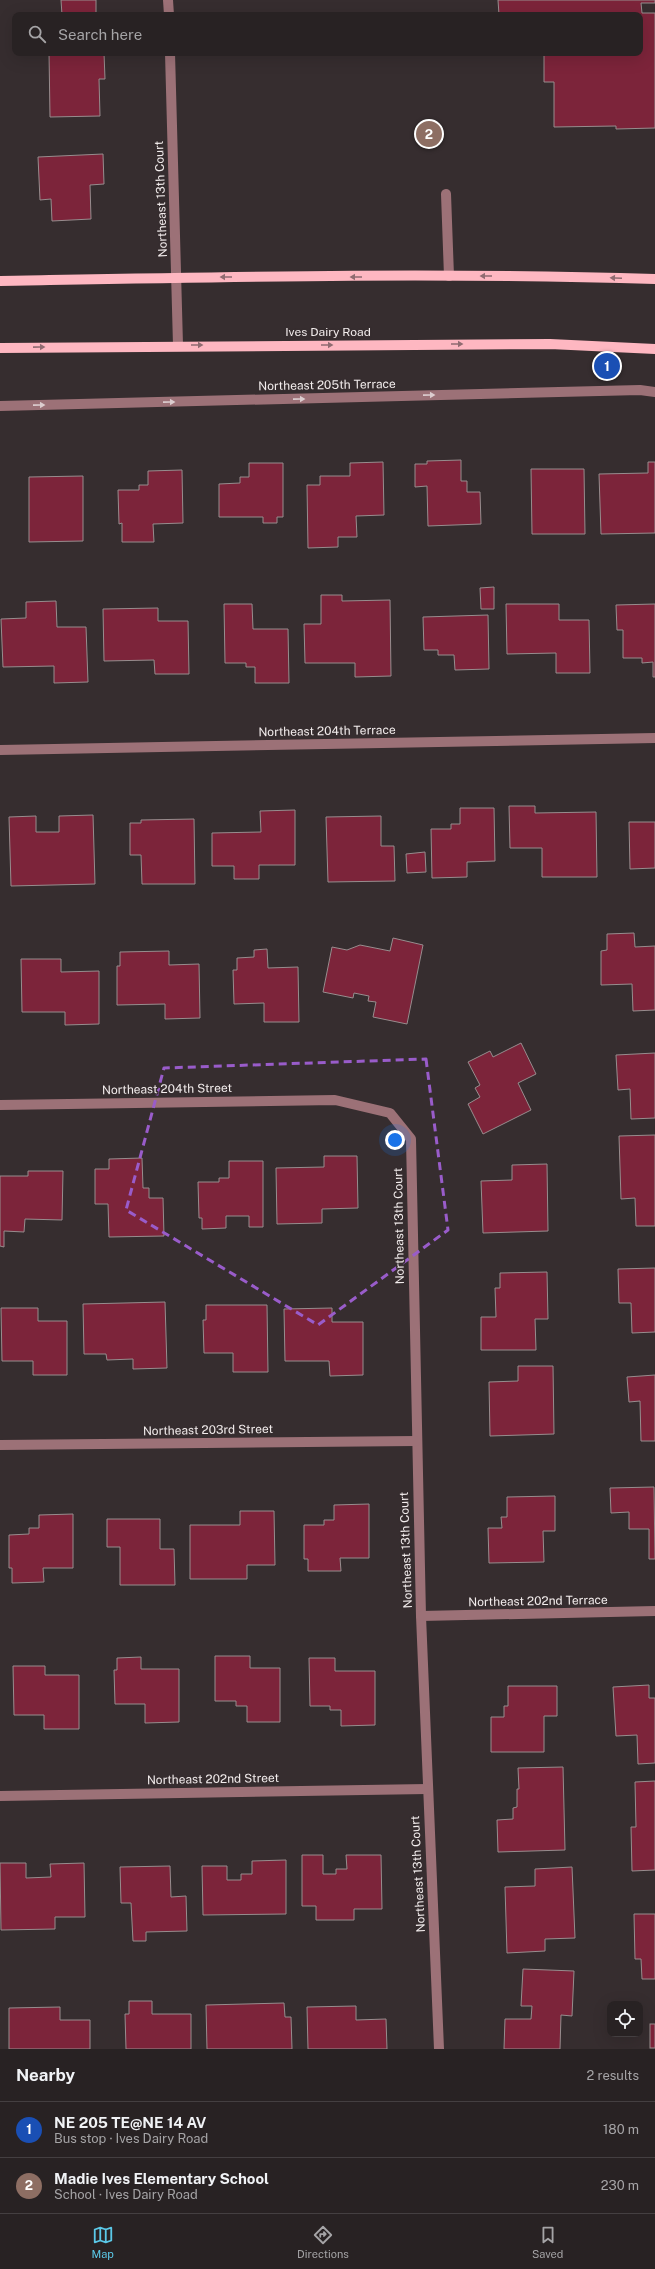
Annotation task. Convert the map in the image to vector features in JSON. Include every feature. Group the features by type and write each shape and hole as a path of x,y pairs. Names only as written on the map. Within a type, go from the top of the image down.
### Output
{"main road":[{"path":"0,281 545,275 655,279"},
{"name":"Ives Dairy Road","path":"0,348 178,345 550,344 655,349"}],"street":[{"path":"168,0 169,12"},
{"name":"Northeast 13th Court","path":"170,56 178,345"},
{"path":"446,194 449,276"},
{"name":"Northeast 205th Terrace","path":"0,406 640,390 655,392"},
{"name":"Northeast 204th Terrace","path":"0,750 655,738"},
{"name":"Northeast 13th Court","path":"335,1100 390,1113 411,1139 416,1441 421,1616 439,2049"},
{"name":"Northeast 204th Street","path":"0,1104 335,1100"},
{"name":"Northeast 203rd Street","path":"0,1445 416,1441"},
{"name":"Northeast 202nd Terrace","path":"421,1616 655,1612"},
{"name":"Northeast 202nd Street","path":"0,1796 427,1789"}],"highlighted area":[{"path":"426,1059 448,1230 318,1325 126,1210 164,1068"}],"building":[{"path":"61,0 96,0 96,12 62,12"},
{"path":"498,0 655,0 655,3 641,3 642,12 499,12"},
{"path":"643,13 655,13 655,128 616,129 616,126 554,127 554,82 544,82 544,56 643,56"},
{"path":"49,56 104,56 105,79 99,79 100,116 50,117"},
{"path":"103,154 104,184 90,185 91,219 52,221 51,199 40,200 38,157"},
{"path":"461,460 461,481 467,481 467,492 480,492 481,524 428,526 427,486 415,487 415,464 427,464 427,461"},
{"path":"383,462 384,515 356,516 357,537 338,537 338,547 308,548 307,485 320,485 320,476 350,476 350,463"},
{"path":"648,462 655,462 655,533 601,534 599,474 648,473"},
{"path":"249,463 283,463 283,517 277,517 277,523 263,523 263,517 219,517 219,484 240,483 240,477 249,477"},
{"path":"531,469 584,469 585,534 532,534"},
{"path":"182,470 183,523 153,524 154,542 122,542 122,523 119,524 118,490 139,490 139,485 148,485 148,471"},
{"path":"83,476 83,541 29,542 29,477"},
{"path":"494,587 494,609 481,609 480,588"},
{"path":"321,595 342,595 342,601 390,600 391,676 355,677 355,663 305,663 304,624 321,624"},
{"path":"56,601 57,627 86,627 88,682 54,683 54,666 3,667 1,619 26,618 26,602"},
{"path":"224,604 252,604 253,629 288,629 289,683 255,683 255,667 246,667 246,663 225,663"},
{"path":"506,604 559,604 559,620 589,620 590,673 556,673 556,653 507,654"},
{"path":"655,604 655,677 653,677 653,662 642,663 642,658 623,658 623,630 617,630 616,605"},
{"path":"158,608 158,621 188,621 189,674 155,674 154,660 104,661 103,609"},
{"path":"488,615 489,669 455,670 454,655 438,655 438,650 424,650 423,617"},
{"path":"509,806 535,806 535,813 596,812 597,877 542,877 542,848 510,848"},
{"path":"460,808 494,808 495,861 467,862 467,877 432,878 431,829 451,829 451,824 460,824"},
{"path":"295,810 295,865 259,865 259,879 234,879 234,866 212,866 212,833 261,832 260,811"},
{"path":"93,815 95,884 11,886 9,817 36,816 36,832 59,832 59,816"},
{"path":"381,816 381,846 394,846 395,881 328,882 326,817"},
{"path":"194,819 195,884 142,884 141,855 130,855 130,823 141,823 141,820"},
{"path":"629,822 655,822 655,868 630,869"},
{"path":"425,852 426,872 407,873 406,854"},
{"path":"634,933 635,947 655,946 655,1010 633,1011 632,984 601,985 601,951 607,950 607,934"},
{"path":"393,938 423,945 407,1024 373,1017 376,1002 368,1001 369,996 354,993 353,998 323,992 332,947 347,950 360,945 390,951"},
{"path":"267,949 268,968 298,967 299,1022 264,1022 264,1003 234,1004 233,970 237,970 237,958 254,957 254,950"},
{"path":"169,951 169,965 199,964 200,1018 165,1019 165,1004 117,1005 117,966 120,966 120,952"},
{"path":"21,959 61,959 61,972 99,971 99,1024 65,1025 65,1012 22,1012"},
{"path":"521,1043 536,1074 518,1083 531,1110 483,1134 468,1104 480,1097 475,1088 480,1085 468,1062 490,1051 493,1057"},
{"path":"655,1053 655,1118 631,1119 630,1089 618,1090 616,1055"},
{"path":"655,1135 655,1226 636,1226 635,1198 621,1199 619,1136"},
{"path":"324,1156 357,1156 358,1208 322,1209 322,1223 277,1224 276,1168 324,1167"},
{"path":"142,1158 143,1188 149,1188 149,1198 163,1198 164,1236 109,1237 108,1204 95,1204 95,1169 109,1169 109,1159"},
{"path":"229,1161 263,1161 263,1227 249,1227 249,1216 226,1216 226,1228 202,1229 202,1218 199,1218 198,1182 219,1182 219,1178 229,1178"},
{"path":"547,1164 548,1231 483,1233 481,1181 512,1180 512,1165"},
{"path":"28,1171 63,1171 62,1220 25,1219 24,1232 4,1231 4,1247 0,1246 0,1176 28,1176"},
{"path":"655,1268 655,1332 632,1333 631,1303 619,1303 618,1269"},
{"path":"547,1272 548,1319 535,1319 536,1350 481,1350 481,1317 496,1317 495,1288 500,1288 500,1273"},
{"path":"165,1302 167,1368 133,1369 133,1359 107,1360 106,1354 84,1354 83,1304"},
{"path":"206,1305 267,1305 268,1372 233,1372 233,1353 204,1353 203,1320 206,1320"},
{"path":"1,1308 38,1308 38,1321 67,1321 67,1375 33,1375 33,1361 2,1361"},
{"path":"332,1308 332,1322 363,1322 363,1375 330,1376 329,1361 285,1361 284,1309"},
{"path":"518,1366 553,1366 554,1434 490,1436 489,1382 518,1381"},
{"path":"655,1375 655,1441 641,1441 640,1401 629,1402 627,1377"},
{"path":"654,1487 655,1559 649,1559 649,1529 629,1529 629,1512 611,1513 610,1488"},
{"path":"555,1496 555,1531 543,1531 544,1562 489,1563 488,1528 502,1528 501,1517 507,1517 507,1497"},
{"path":"369,1504 369,1558 340,1558 341,1571 308,1571 308,1559 304,1559 304,1525 324,1525 324,1520 334,1520 334,1505"},
{"path":"240,1511 274,1511 275,1565 247,1565 247,1579 190,1579 190,1525 240,1525"},
{"path":"73,1514 73,1568 43,1568 44,1582 12,1583 12,1568 9,1568 9,1535 29,1534 29,1528 39,1528 39,1515"},
{"path":"107,1519 160,1519 160,1549 174,1549 175,1585 120,1585 120,1547 107,1547"},
{"path":"215,1656 250,1656 250,1668 280,1668 280,1722 247,1722 247,1706 236,1706 236,1701 215,1701"},
{"path":"141,1657 141,1669 179,1669 179,1722 145,1723 145,1704 115,1704 114,1670 117,1670 117,1658"},
{"path":"309,1658 335,1658 335,1671 375,1671 375,1725 341,1726 341,1710 330,1710 330,1706 310,1706"},
{"path":"13,1666 45,1666 45,1675 79,1675 79,1729 44,1729 44,1715 14,1715"},
{"path":"649,1685 649,1698 655,1698 655,1763 638,1764 637,1735 616,1736 613,1687"},
{"path":"508,1686 557,1686 557,1716 544,1716 544,1752 491,1752 491,1717 504,1717 504,1706 508,1706"},
{"path":"563,1767 565,1850 498,1852 497,1820 513,1819 513,1808 517,1807 517,1789 519,1789 518,1768"},
{"path":"655,1781 655,1870 632,1871 631,1827 636,1827 635,1782"},
{"path":"302,1855 323,1855 323,1874 336,1874 336,1869 347,1869 346,1855 381,1855 382,1909 354,1909 354,1920 316,1920 316,1906 302,1906"},
{"path":"286,1860 286,1914 203,1915 202,1866 227,1866 227,1880 241,1880 241,1874 252,1874 252,1861"},
{"path":"0,1863 26,1863 26,1878 51,1877 50,1864 84,1863 85,1917 55,1917 55,1929 1,1930"},
{"path":"170,1866 171,1897 186,1896 187,1931 146,1932 146,1941 133,1941 131,1903 121,1903 120,1867"},
{"path":"572,1867 575,1938 545,1939 545,1951 507,1953 505,1887 535,1886 535,1869"},
{"path":"634,1914 655,1914 655,1979 642,1979 641,1959 635,1959"},
{"path":"523,1969 574,1971 572,2016 561,2015 560,2049 504,2049 505,2019 531,2019 532,2006 521,2006"},
{"path":"129,2001 152,2001 152,2014 191,2014 191,2049 126,2049 125,2014 129,2014"},
{"path":"284,2003 285,2017 291,2017 292,2049 207,2049 206,2005"},
{"path":"356,2006 356,2020 386,2019 387,2049 308,2049 307,2007"},
{"path":"60,2007 60,2020 90,2020 90,2049 9,2049 9,2008"},
{"path":"650,2024 655,2024 655,2048 650,2048"}],"place":[{"name":"Madie Ives Elementary School","path":"429,134"},
{"name":"NE 205 TE@NE 14 AV","path":"607,366"}]}
